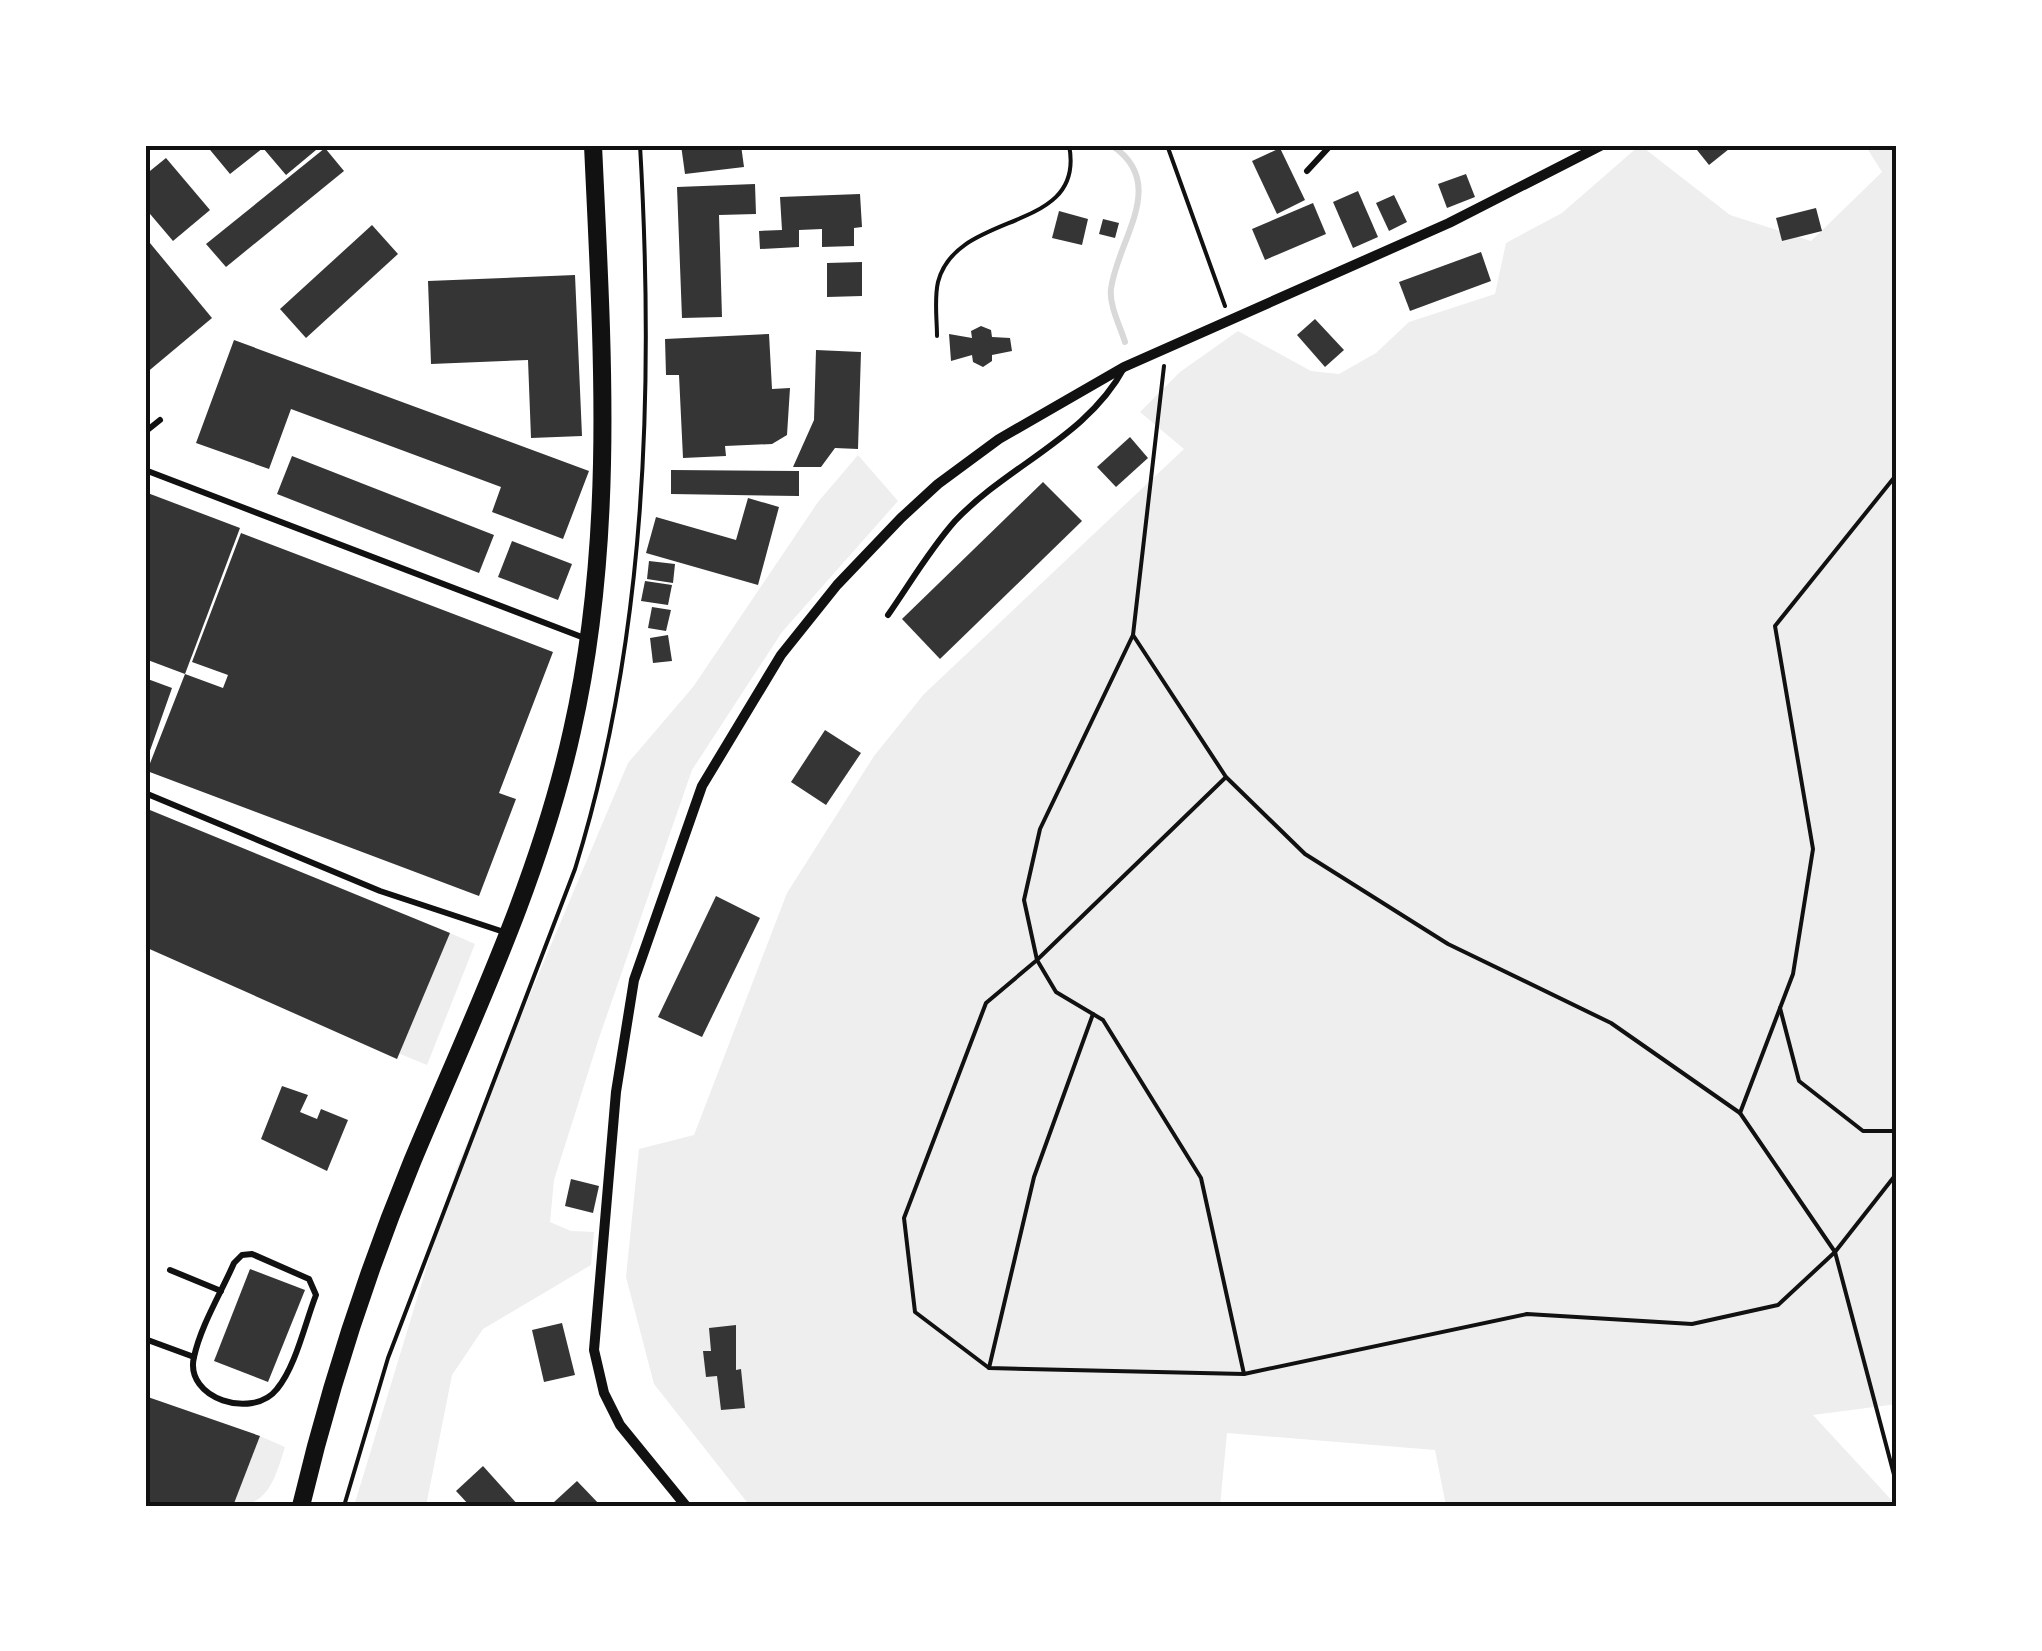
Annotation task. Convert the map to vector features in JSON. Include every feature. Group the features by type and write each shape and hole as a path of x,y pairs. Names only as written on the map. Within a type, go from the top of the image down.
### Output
{"main road":[{"path":"302,1506 331,1389 372,1267 508,933 572,732 589,640 602,521 604,382 593,145"}],"street":[{"path":"686,1506 612,1410 593,1336 626,1016 702,786 781,654 837,585 901,518 982,450 1124,367 1449,224 1602,145"}],"lane":[{"path":"1308,171 1330,145"},
{"path":"888,615 954,522 1017,468 1091,416 1109,396 1124,367"},
{"path":"145,432 160,420"},
{"path":"145,470 589,640"},
{"path":"145,793 380,890 508,933"},
{"path":"252,1254 310,1279 316,1295 279,1388 266,1400 249,1406 219,1400 196,1377 194,1357 234,1263 242,1255 252,1254"},
{"path":"170,1270 222,1291"},
{"path":"145,1339 194,1357"}],"path":[{"path":"937,336 938,282 955,251 978,234 1048,206 1068,180 1069,145"},
{"path":"1167,145 1230,320"},
{"path":"1166,351 1133,635 1040,829 1024,900 1036,960 1056,992 1103,1020 1201,1178 1244,1374"},
{"path":"1740,1113 1793,974 1813,849 1775,626 1897,474"},
{"path":"1133,635 1226,778 1304,854 1448,944 1611,1023 1740,1113 1835,1252 1897,1486"},
{"path":"1226,778 986,1003 904,1218 915,1312 989,1368 1244,1374 1527,1314 1692,1324 1778,1305 1835,1252 1897,1173"},
{"path":"1780,1008 1799,1081 1863,1131 1897,1131"},
{"path":"989,1368 1034,1177 1093,1014"}],"shaded area":[{"path":"1640,145 1730,215 1811,241 1882,172 1865,145 1897,145 1897,1404 1813,1415 1897,1506 1446,1506 1435,1450 1227,1433 1220,1506 750,1506 654,1384 626,1277 639,1149 694,1135 787,893 874,756 924,694 1184,449 1140,412 1180,372 1238,331 1311,371 1339,374 1376,353 1409,322 1495,294 1506,243 1562,213"},
{"path":"858,455 898,501 782,632 692,770 599,1038 554,1180 550,1222 571,1231 594,1232 591,1265 483,1329 452,1375 426,1506 354,1506 457,1167 628,763 693,687 818,502"},
{"path":"450,933 475,944 427,1065 398,1053"},
{"path":"260,1436 285,1447 278,1469 263,1496 233,1506"}],"building":[{"path":"206,145 322,145 286,175 263,148 230,174"},
{"path":"681,145 741,145 744,167 685,174"},
{"path":"1693,145 1734,145 1709,165"},
{"path":"325,148 344,171 226,267 206,244"},
{"path":"1280,148 1305,200 1277,214 1252,161"},
{"path":"166,158 210,210 173,241 145,208 145,175"},
{"path":"1466,174 1475,197 1447,208 1438,184"},
{"path":"755,184 756,214 719,215 722,317 682,318 677,187"},
{"path":"1358,191 1378,237 1353,248 1333,202"},
{"path":"860,194 862,227 854,228 854,246 822,247 822,229 799,230 799,247 760,249 759,231 782,230 780,197"},
{"path":"1394,195 1407,222 1389,231 1376,203"},
{"path":"1313,203 1326,234 1265,260 1252,229"},
{"path":"1816,208 1822,231 1782,241 1776,218"},
{"path":"1059,211 1088,219 1082,245 1052,238"},
{"path":"1103,219 1119,223 1115,238 1099,234"},
{"path":"372,225 398,254 306,338 280,309"},
{"path":"145,237 212,318 145,374"},
{"path":"1481,252 1491,281 1410,311 1399,282"},
{"path":"862,262 862,296 827,297 827,263"},
{"path":"575,275 582,436 531,438 528,360 431,364 428,281"},
{"path":"1315,319 1344,350 1325,367 1297,335"},
{"path":"981,326 991,330 992,337 1010,338 1012,351 992,355 992,361 983,367 973,362 972,355 951,361 949,334 972,338 971,331"},
{"path":"769,334 772,389 790,388 787,435 772,444 725,446 726,456 683,458 679,375 666,375 665,339"},
{"path":"234,340 589,471 563,539 492,512 501,487 291,409 269,469 196,443"},
{"path":"816,350 861,352 858,449 835,448 821,467 793,467 814,420"},
{"path":"1130,437 1148,458 1116,487 1097,467"},
{"path":"292,456 494,535 479,573 277,494"},
{"path":"671,470 799,471 799,496 671,494"},
{"path":"1043,482 1082,521 940,659 902,619"},
{"path":"145,492 240,528 185,674 145,659"},
{"path":"748,498 779,507 758,585 646,553 656,517 736,540"},
{"path":"241,533 553,652 499,793 516,799 479,896 147,771 185,674 223,688 228,675 192,662"},
{"path":"512,541 572,564 558,600 498,577"},
{"path":"649,561 675,564 673,583 647,579"},
{"path":"645,581 672,585 668,605 641,601"},
{"path":"652,607 671,610 666,631 648,628"},
{"path":"668,635 672,661 653,663 650,638"},
{"path":"145,678 172,688 146,762 145,762"},
{"path":"825,730 861,753 826,805 791,782"},
{"path":"145,808 450,933 397,1059 145,947"},
{"path":"716,896 760,918 702,1037 658,1017"},
{"path":"282,1086 308,1095 300,1112 317,1119 321,1109 348,1120 327,1171 261,1139"},
{"path":"571,1179 599,1186 593,1213 565,1206"},
{"path":"250,1269 305,1290 268,1382 214,1361"},
{"path":"562,1323 575,1375 544,1382 532,1330"},
{"path":"736,1325 736,1370 741,1369 745,1408 721,1410 717,1376 706,1377 703,1351 711,1351 709,1328"},
{"path":"145,1396 260,1436 233,1506 145,1506"},
{"path":"483,1466 519,1506 470,1506 456,1491"},
{"path":"577,1481 601,1506 553,1503"}],"waterway":[{"path":"1111,145 1128,160 1137,177 1139,194 1111,289 1113,309 1125,342"}]}
